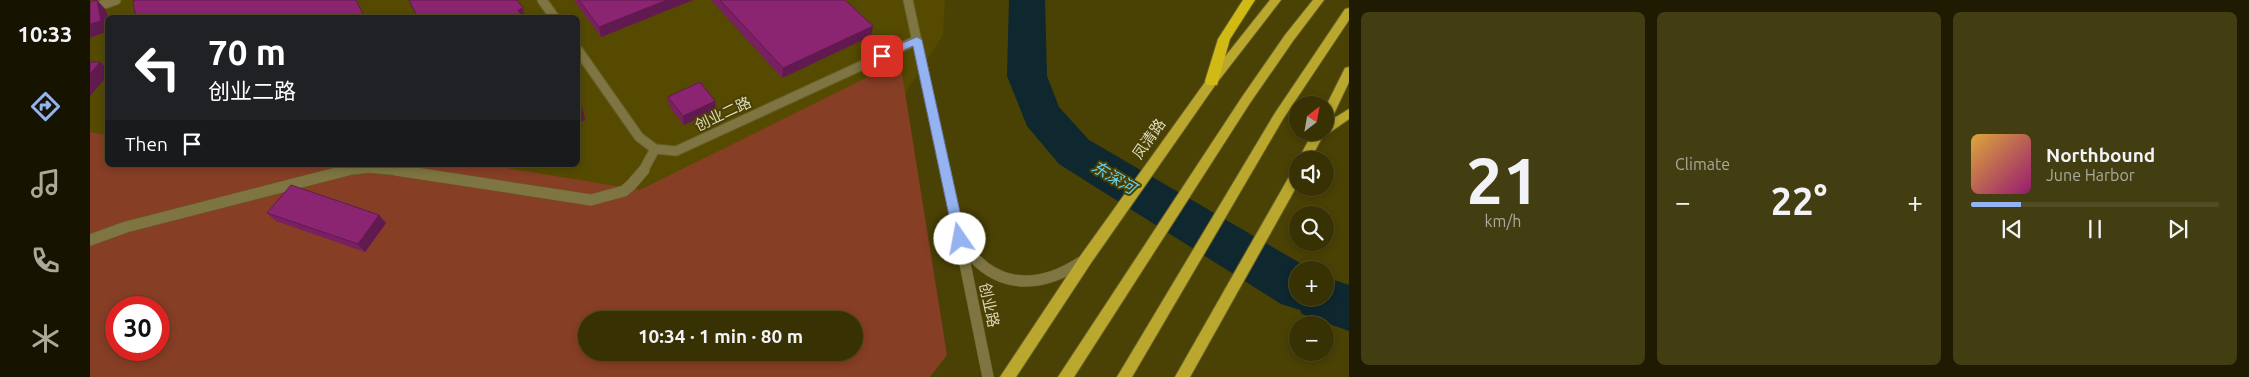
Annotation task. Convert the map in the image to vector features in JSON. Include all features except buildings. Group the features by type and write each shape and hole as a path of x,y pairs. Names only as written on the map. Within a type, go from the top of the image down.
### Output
{"highway":[{"path":"1212,81 1224,39 1249,0"}],"main road":[{"name":"凤清路","path":"1007,377 1086,259 1212,81 1276,0"},
{"path":"1065,377 1246,100 1289,38 1319,0"},
{"path":"1124,377 1279,116 1349,12"},
{"path":"1334,102 1349,71"},
{"path":"1334,124 1349,113"},
{"path":"1182,377 1289,188"}],"street":[{"path":"90,8 116,0"},
{"path":"542,0 553,15"},
{"name":"创业路","path":"908,0 988,377"},
{"name":"创业二路","path":"655,149 676,151 917,40"},
{"path":"90,240 145,222 349,170 368,168 388,169 590,200 618,193 641,177 655,149 640,137 580,53"},
{"name":"创业路","path":"960,239 982,267 999,276 1017,280 1052,279 1070,271 1086,259"}],"shaded area":[{"path":"90,0 945,0 943,35 819,226 608,311 578,311 578,361 595,361 612,377 90,377"},
{"path":"900,61 947,355 930,377 90,377 90,132 105,135 105,167 501,167 640,190"}],"waterway":[{"name":"东深河","path":"1027,0 1027,76 1042,115 1074,152 1289,283"},
{"name":"东深河","path":"1334,303 1349,308"}],"route":[{"path":"882,56 917,40 960,239"}]}
